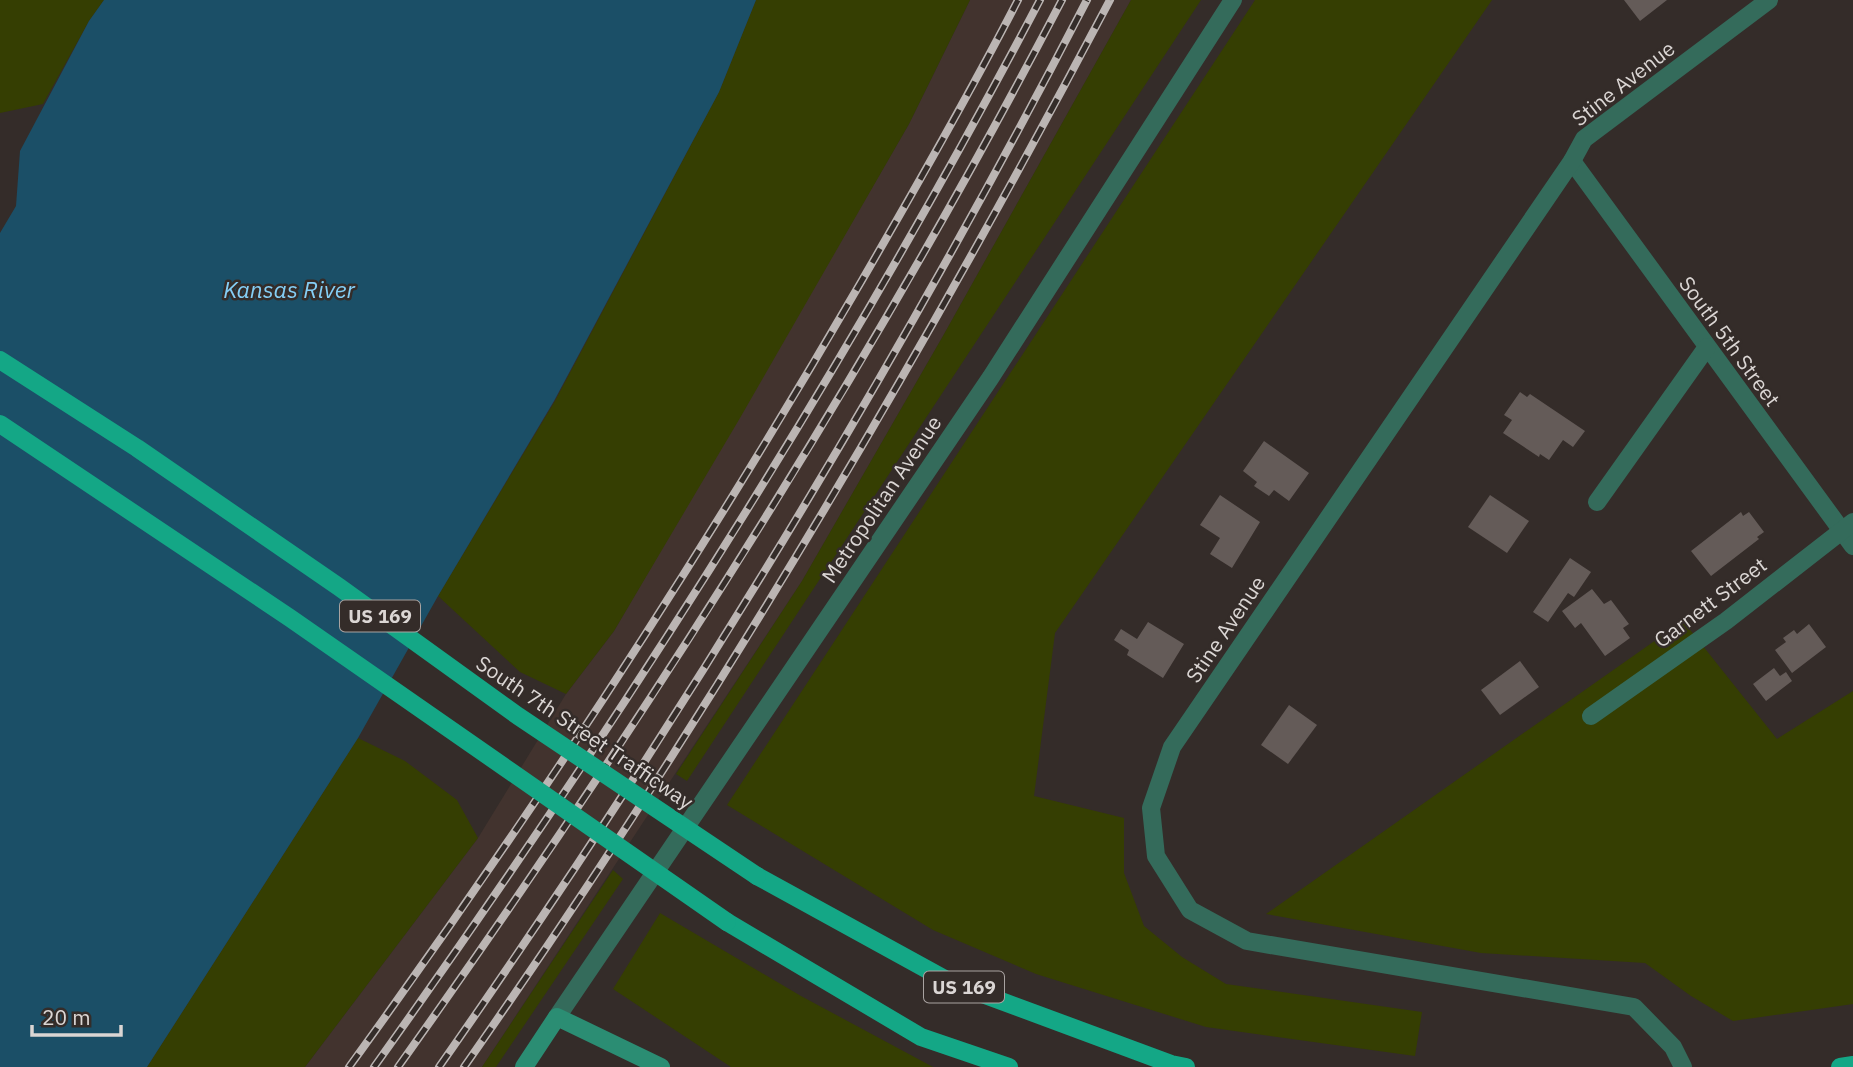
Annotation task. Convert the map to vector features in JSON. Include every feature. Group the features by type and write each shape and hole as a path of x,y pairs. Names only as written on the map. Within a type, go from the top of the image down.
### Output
{"main road":[{"name":"South 7th Street Trafficway","path":"0,360 137,448 339,587 518,716 757,876 950,982 1171,1064 1186,1067"},
{"name":"US 169","path":"0,424 290,618 727,922 921,1037 1009,1067"},
{"name":"Metropolitan Avenue","path":"524,1067 557,1017"},
{"path":"557,1017 661,1067"},
{"path":"1840,1067 1853,1065"}],"street":[{"name":"Metropolitan Avenue","path":"557,1017 991,377 1233,0"},
{"name":"Stine Avenue","path":"1683,1067 1673,1047 1634,1007 1247,941 1191,910 1157,856 1151,808 1172,747 1572,161 1584,139 1769,0"},
{"name":"South 5th Street","path":"1572,161 1707,347 1847,527 1853,546"},
{"path":"1598,502 1707,347"},
{"name":"Garnett Street","path":"1591,716 1726,621 1847,527"}],"shaded area":[{"path":"970,0 1131,0 802,581 482,1067 305,1067 478,838 566,694 614,631 909,124"}],"green space":[{"path":"0,0 104,0 89,21 43,104 0,113"},
{"path":"756,0 970,0 909,124 740,418 614,631 566,694 520,672 438,596 555,401 719,92"},
{"path":"1131,0 1201,0 687,781 676,774 802,581"},
{"path":"1255,0 1492,0 1055,633 1034,796 1124,818 1124,873 1144,926 1182,957 1226,984 1422,1012 1415,1056 1206,1027 1036,974 933,930 727,805"},
{"path":"1683,621 1777,739 1853,691 1853,1004 1733,1021 1691,996 1645,963 1481,953 1266,914"},
{"path":"358,738 405,761 457,800 478,838 305,1067 147,1067"},
{"path":"613,870 623,879 496,1067 482,1067"},
{"path":"660,913 801,996 933,1067 731,1067 613,989"}],"water":[{"name":"Kansas River","path":"104,0 756,0 719,92 554,401 438,596 358,738 147,1067 0,1067 0,233 16,206 20,151 89,21"}],"building":[{"path":"1624,0 1667,0 1640,21"},
{"path":"1520,392 1527,397 1530,394 1585,431 1573,447 1563,440 1549,460 1540,454 1539,457 1503,433 1512,420 1504,415"},
{"path":"1264,441 1309,473 1289,501 1274,490 1269,496 1254,486 1257,482 1243,471"},
{"path":"1220,495 1260,522 1232,568 1210,554 1220,538 1200,525"},
{"path":"1490,495 1529,521 1507,553 1468,527"},
{"path":"1741,512 1743,516 1749,512 1764,532 1757,537 1759,539 1711,576 1691,551"},
{"path":"1570,558 1591,572 1574,597 1568,593 1548,622 1533,612"},
{"path":"1592,589 1604,604 1611,600 1629,624 1623,628 1630,638 1605,656 1581,623 1575,628 1562,611"},
{"path":"1148,622 1184,644 1163,678 1127,655 1129,650 1114,640 1121,629 1137,639"},
{"path":"1809,624 1826,647 1792,673 1775,650 1786,642 1783,638 1794,630 1797,634"},
{"path":"1520,661 1539,687 1500,715 1481,690"},
{"path":"1774,668 1780,676 1786,672 1792,681 1766,701 1753,684"},
{"path":"1289,705 1317,725 1288,764 1261,745"}],"railway":[{"path":"349,1067 485,876 679,582 861,282 1018,0"},
{"path":"374,1067 554,809 725,545 888,275 1040,0"},
{"path":"398,1067 577,809 748,545 911,276 1062,0"},
{"path":"439,1067 614,808 781,544 939,274 1087,0"},
{"path":"464,1067 638,808 804,544 961,274 1110,0"}]}
